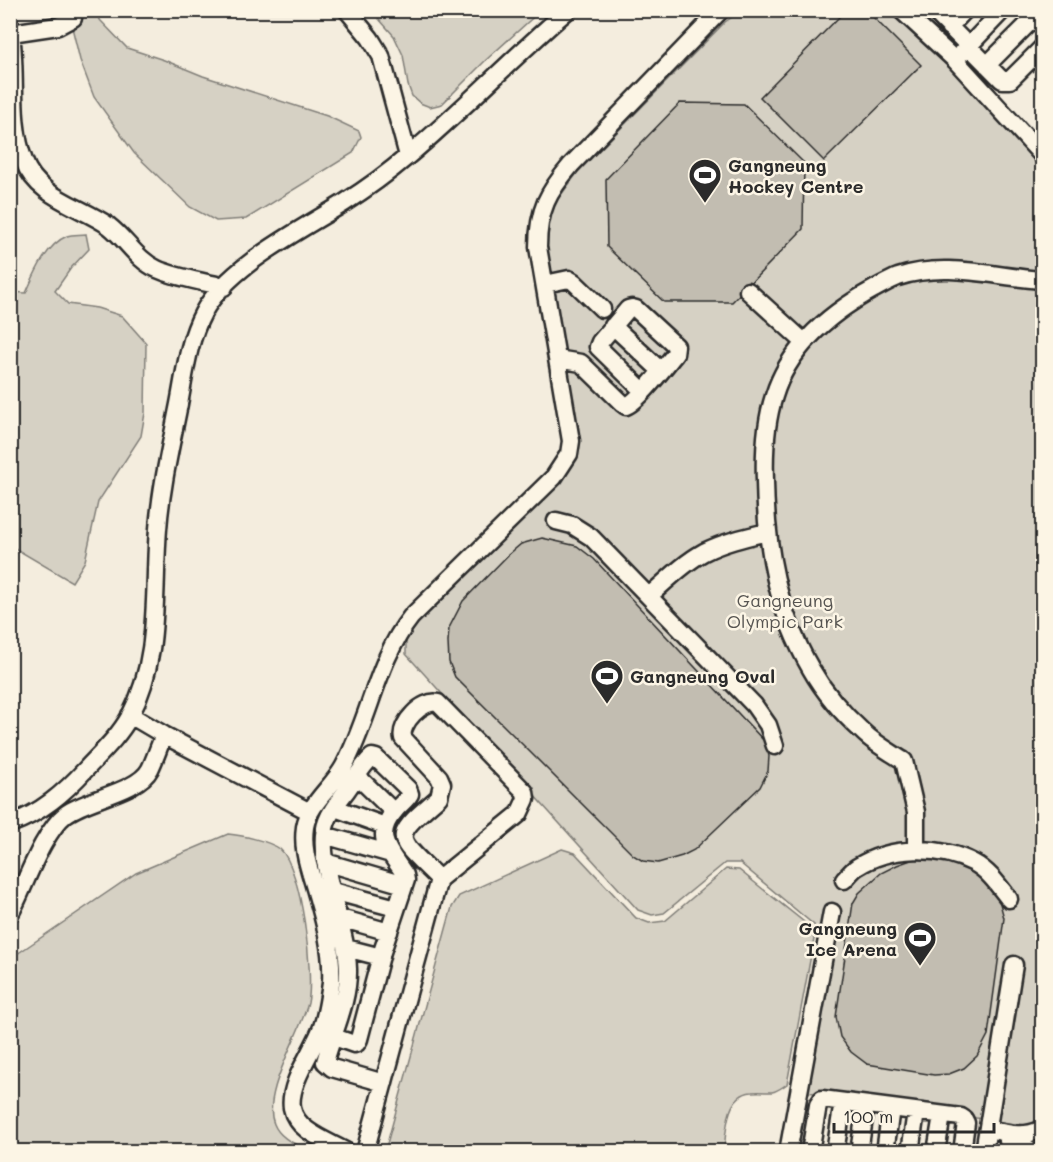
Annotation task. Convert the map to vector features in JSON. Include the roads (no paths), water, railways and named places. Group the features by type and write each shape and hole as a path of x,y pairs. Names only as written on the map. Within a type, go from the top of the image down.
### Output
{"street":[{"path":"74,10 73,18 58,26 11,31 17,134 24,161 33,179 54,196 108,226 125,240 137,256 156,268 224,287"},
{"path":"347,10 370,38 381,56 408,156"},
{"path":"10,824 45,807 67,790 118,734 130,715 142,686 150,654 156,600 160,506 191,341 204,312 241,270 277,244 347,201 408,156 568,10"},
{"path":"347,1152 305,1129 297,1121 292,1110 295,1087 321,1029 328,1007 331,980 331,955 326,929 306,861 305,827 310,812 334,782 352,750 387,657 399,632 411,617 554,477 569,454 571,441 538,247 538,233 544,203 556,183 721,10"},
{"path":"901,10 955,60 1042,155"},
{"path":"933,10 1002,80 1010,80 1042,48"},
{"path":"949,27 965,10"},
{"path":"955,60 1003,10"},
{"path":"987,65 1042,10"},
{"path":"916,850 916,812 904,761 864,734 829,696 811,671 791,631 777,590 767,532 764,462 767,422 774,395 785,369 804,342 830,317 896,277 915,272 943,270 1042,280"},
{"path":"545,284 569,279 602,309"},
{"path":"748,291 804,342"},
{"path":"557,359 581,363 626,406 632,404 644,391 675,354 676,346 636,309 628,309 598,347 644,391"},
{"path":"614,326 661,371"},
{"path":"556,521 572,525 591,537 754,705 768,725 775,746"},
{"path":"648,596 704,552 733,540 767,532"},
{"path":"365,1152 439,879 519,814 526,799 525,792 438,703 431,701 403,725 401,732 403,738 440,777 442,791 439,797 410,822 404,829 402,837 405,845 439,879"},
{"path":"130,715 310,812"},
{"path":"10,914 55,825 67,814 80,807 139,781 150,770 154,754 164,735"},
{"path":"334,1037 357,1043 388,932 404,885 405,875 390,854 383,838 389,819 410,794 408,789 376,758 372,757 328,819 322,843 340,918 349,971 334,1037 325,1062 328,1066 384,1083"},
{"path":"357,776 389,819"},
{"path":"335,808 389,819"},
{"path":"324,835 390,854"},
{"path":"844,880 856,867 883,855 916,850 945,853 975,863 996,881 1009,899"},
{"path":"325,862 404,885"},
{"path":"333,891 396,908"},
{"path":"788,1152 832,912"},
{"path":"340,918 388,932"},
{"path":"346,948 381,957"},
{"path":"986,1140 1014,965"},
{"path":"349,971 375,979"},
{"path":"810,1152 822,1099 964,1119 966,1123 962,1152"},
{"path":"835,1152 843,1102"},
{"path":"859,1152 866,1105"},
{"path":"885,1152 891,1108"},
{"path":"910,1152 916,1112"},
{"path":"936,1152 942,1115"},
{"path":"986,1140 1026,1135 1041,1123"},
{"path":"986,1140 1018,1142 1035,1152 1041,1123"}],"place":[{"name":"Gangneung Hockey Centre","path":"705,204"},
{"name":"Gangneung Oval","path":"607,705"},
{"name":"Gangneung Ice Arena","path":"920,967"}],"park label":[{"name":"Gangneung Olympic Park","path":"785,610"}]}
